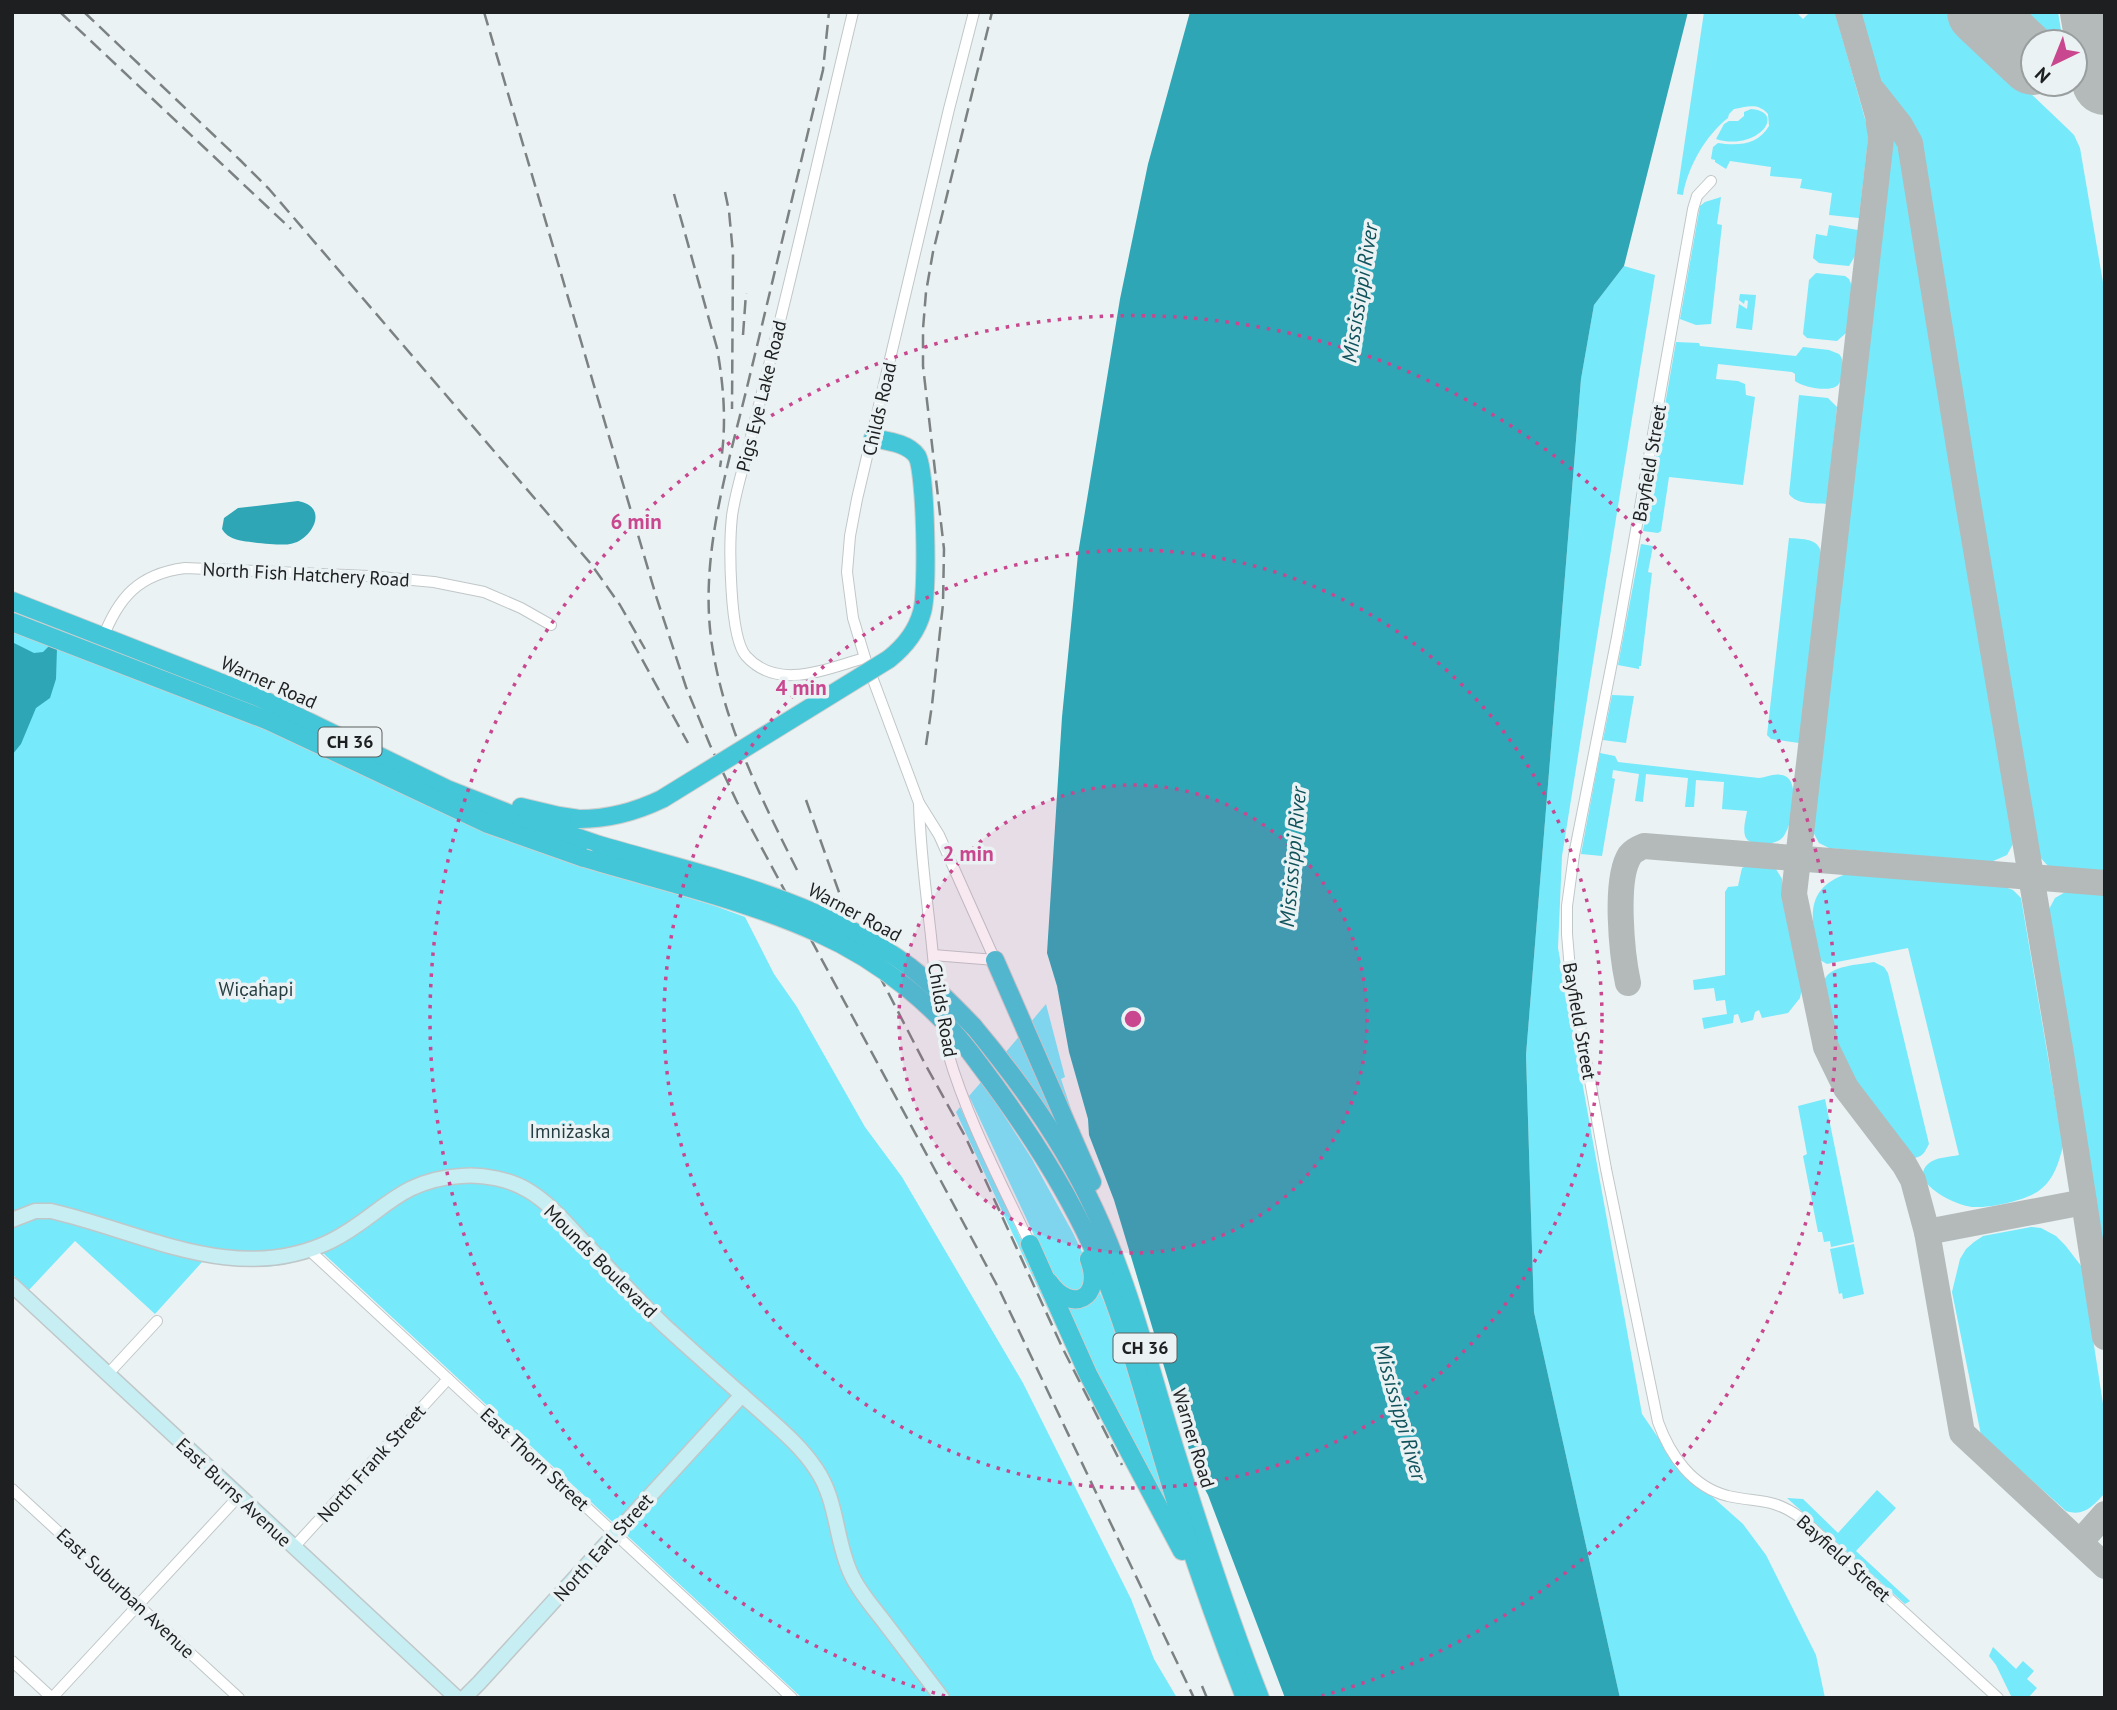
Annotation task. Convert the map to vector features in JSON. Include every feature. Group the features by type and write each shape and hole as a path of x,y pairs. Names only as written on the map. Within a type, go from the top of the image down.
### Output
{"highway":[{"path":"447,789 579,819 635,811 662,799 889,659 909,639 922,611 926,579 922,475 913,451 906,446 873,438"},
{"name":"Warner Road","path":"12,601 260,698 447,789 518,817 599,845 765,893 827,917 870,940 927,981 973,1026 1013,1075 1063,1150 1096,1212 1129,1296 1203,1540 1260,1698"},
{"name":"Warner Road","path":"12,622 269,721 515,835 797,924 831,939 871,962 913,994 954,1033 1027,1130 1062,1187 1092,1247 1117,1308 1199,1578 1245,1698"},
{"path":"995,960 1085,1165 1129,1296"},
{"path":"1030,1244 1057,1292 1067,1298 1076,1299 1090,1292 1094,1279 1093,1270 1062,1187"},
{"path":"1030,1244 1088,1374 1166,1518 1214,1620"}],"street":[{"name":"Pigs Eye Lake Road","path":"853,12 736,493 731,540 734,624 739,646 748,659 770,673 786,676 865,658"},
{"name":"Childs Road","path":"974,12 853,517 848,552 849,593 853,618 865,658 919,803 939,835 995,960"},
{"name":"Bayfield Street","path":"1711,181 1697,196 1693,209 1617,637 1569,883 1567,934 1570,970 1606,1169 1658,1422 1675,1456 1704,1487 1729,1496 1767,1500 1788,1508 1998,1698"},
{"name":"North Fish Hatchery Road","path":"97,655 119,604 141,582 154,575 185,568 369,576 435,582 484,592 551,625"},
{"name":"Childs Road","path":"919,803 920,839 941,1024 960,1088 1030,1244"},
{"path":"933,955 995,960"},
{"name":"Mounds Boulevard","path":"12,1220 35,1210 51,1211 152,1242 214,1256 262,1258 308,1249 330,1241 398,1195 434,1179 464,1175 485,1176 528,1190 559,1217 665,1326 792,1440 815,1467 832,1502 842,1549 854,1580 942,1698"},
{"name":"East Thorn Street","path":"308,1249 792,1698"},
{"name":"East Burns Avenue","path":"12,1285 457,1698"},
{"path":"107,1375 157,1321"},
{"name":"North Frank Street","path":"294,1547 448,1379"},
{"name":"North Earl Street","path":"464,1698 742,1395"},
{"name":"East Suburban Avenue","path":"12,1489 239,1698"},
{"path":"12,1661 52,1698 239,1496"}],"green space":[{"path":"1704,12 1799,12 1803,19 1810,12 1835,12 1867,126 1868,140 1859,218 1829,215 1832,193 1800,188 1802,179 1770,176 1771,167 1730,161 1726,169 1711,159 1713,147 1718,143 1747,143 1764,132 1769,126 1768,114 1756,107 1734,109 1729,114 1699,152 1683,195 1677,194"},
{"path":"1859,12 1945,12 2019,83 2019,98 2035,98 2074,135 2080,148 2105,294 2105,871 2048,866 2037,850 1921,144 1918,135 1887,93 1868,50"},
{"path":"2010,12 2058,12 2061,28 2027,28"},
{"path":"1751,109 1762,112 1767,117 1763,130 1744,140 1731,142 1716,139 1724,124 1738,121 1744,116 1744,112"},
{"path":"1891,139 1895,139 1902,162 2013,844 2007,855 1991,862 1829,848 1819,843 1812,830"},
{"path":"1721,197 1717,224 1722,225 1711,324 1696,325 1680,319 1700,206"},
{"path":"1829,225 1858,230 1855,256 1849,266 1819,263 1813,258 1816,234 1827,236"},
{"path":"1624,266 1655,275 1562,856 1558,948 1642,1414 1668,1452 1689,1476 1743,1524 1766,1555 1816,1655 1825,1698 1620,1698 1534,1312 1526,1055 1581,379 1594,305"},
{"path":"1816,273 1845,276 1852,286 1846,333 1837,341 1807,338 1803,334 1809,280"},
{"path":"1740,294 1756,295 1752,330 1736,328 1739,304 1747,309 1748,301 1745,300 1744,304 1739,300"},
{"path":"1676,342 1796,356 1803,347 1829,350 1841,357 1842,377 1834,387 1816,388 1795,381 1795,374 1792,372 1718,364 1716,379 1745,384 1746,395 1755,397 1743,485 1669,477 1661,531 1643,531"},
{"path":"1799,395 1828,398 1837,407 1827,504 1801,502 1789,494"},
{"path":"1789,538 1813,542 1820,548 1821,553 1799,743 1771,739 1767,735"},
{"path":"1641,544 1653,546 1639,669 1618,665"},
{"name":"Wic̣aḣapi","path":"12,627 267,726 584,866 745,917 774,974 797,1007 865,1127 902,1177 1023,1383 1131,1599 1154,1659 1177,1698 802,1698 323,1253 293,1263 264,1267 203,1261 155,1314 75,1241 29,1290 12,1274"},
{"path":"1612,695 1634,696 1626,743 1603,740"},
{"path":"1600,753 1615,756 1618,762 1759,778 1785,776 1790,780 1794,796 1789,826 1778,841 1768,844 1753,843 1745,835 1747,811 1722,809 1724,782 1696,780 1694,807 1685,807 1688,778 1646,774 1643,802 1635,801 1639,774 1613,770 1612,778 1615,779 1602,856 1581,854"},
{"path":"1748,865 1776,869 1782,879 1784,907 1802,988 1800,998 1788,1013 1762,1018 1759,1010 1755,1012 1753,1020 1741,1023 1738,1014 1734,1015 1733,1023 1704,1029 1702,1018 1727,1014 1725,1000 1716,1001 1714,988 1694,990 1693,980 1725,975 1725,892 1728,887 1738,886 1742,868"},
{"path":"1849,873 2002,886 2013,890 2021,898 2063,1146 2053,1175 2046,1185 2028,1197 1990,1206 1967,1206 1938,1193 1924,1179 1923,1171 1928,1164 1959,1155 1908,948 1827,964 1820,960 1813,919 1817,897 1823,887"},
{"path":"2067,891 2105,894 2105,1264 2047,913 2055,898"},
{"path":"1874,962 1884,967 1888,973 1929,1144 1922,1155 1915,1158 1851,1074 1831,1022 1824,981 1827,976 1838,969"},
{"path":"1046,1004 1065,1077 1061,1079 1074,1118 1030,1023"},
{"path":"1022,1033 1076,1153 1005,1053"},
{"path":"982,1081 1032,1159 1083,1254 1085,1286 1073,1292 1057,1284 969,1096"},
{"path":"1825,1099 1854,1242 1831,1247 1830,1241 1824,1242 1822,1232 1818,1232 1803,1156 1807,1154 1798,1106"},
{"path":"960,1107 1103,1417 1074,1365 956,1112"},
{"path":"2031,1227 2041,1228 2056,1236 2082,1267 2105,1417 2105,1493 2092,1506 2078,1513 2066,1511 1981,1435 1952,1292 1960,1259 1974,1242 1983,1236"},
{"path":"1854,1244 1864,1294 1843,1299 1842,1293 1839,1294 1830,1249"},
{"path":"1100,1293 1119,1335 1173,1512 1169,1514 1061,1303"},
{"path":"1877,1490 1896,1508 1856,1551 1910,1601 1905,1604 1787,1498 1803,1499 1838,1533"},
{"path":"1993,1647 2016,1669 2023,1661 2034,1671 2027,1679 2037,1688 2028,1698 2012,1698 1989,1656"}],"water":[{"name":"Mississippi River","path":"1190,12 1688,12 1624,266 1594,305 1581,379 1526,1055 1534,1312 1620,1698 1285,1698 1208,1495 1196,1473 1114,1200 1089,1135 1088,1119 1069,1052 1057,986 1047,953 1062,717 1078,554 1120,299 1148,164"},
{"path":"298,501 308,504 316,516 310,531 298,542 279,544 239,540 222,529 224,518 238,508"},
{"path":"12,642 34,653 43,652 49,646 57,648 56,679 50,698 36,708 21,744 12,755"}],"taxiway":[{"path":"1848,12 1878,116 1881,139 1794,894 1826,1047 1846,1088 1904,1164 1913,1180 1927,1232 1962,1433 2105,1566"},
{"path":"1874,92 1900,125 1910,143 2061,1054 2105,1337"},
{"path":"1628,983 1622,937 1622,881 1630,855 1644,846 2105,883"},
{"path":"1927,1232 2084,1202"},
{"path":"2080,1542 2105,1514"}],"runway":[{"path":"1980,12 2019,49"},
{"path":"2093,12 2105,82"}],"railway":[{"path":"60,12 291,229"},
{"path":"84,12 269,189 591,564 620,605 645,649"},
{"path":"484,12 656,596 686,687 710,745 737,802 999,1289 1194,1698"},
{"path":"797,870 756,786 724,699 711,638 709,573 725,475 823,70 829,12"},
{"path":"926,745 943,604 944,549 923,366 926,292 933,252 992,12"},
{"path":"725,192 733,254 732,409"},
{"path":"674,194 717,348 724,407 720,467"},
{"path":"743,335 746,293"},
{"path":"632,641 688,743"},
{"path":"806,800 845,909 966,1138 1063,1349 1122,1465"},
{"path":"1202,1686 1207,1698"}],"park label":[{"name":"Imniżaska","path":"570,1131"}]}
